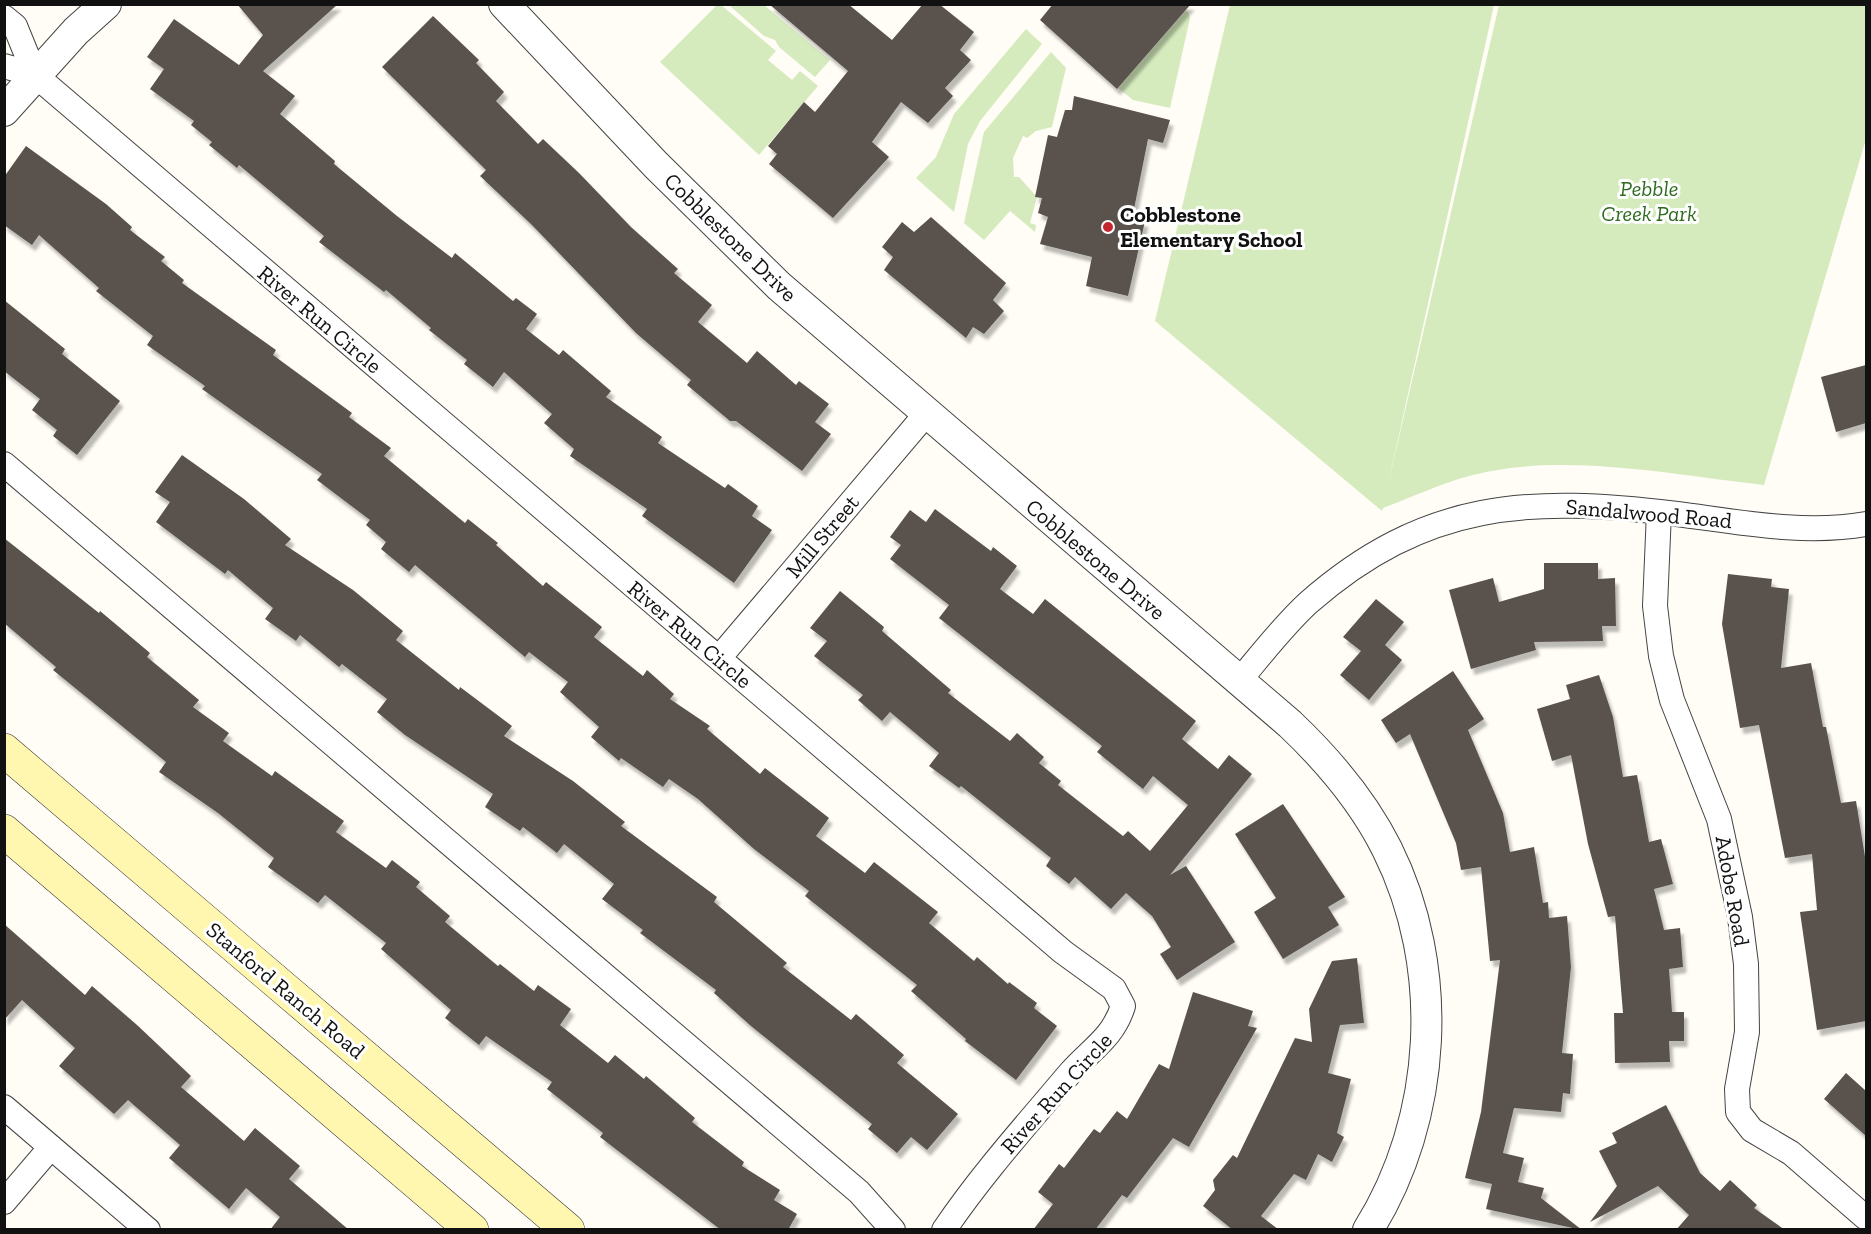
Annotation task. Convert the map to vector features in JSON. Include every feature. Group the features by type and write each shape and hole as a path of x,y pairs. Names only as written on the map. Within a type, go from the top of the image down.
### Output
{"main road":[{"name":"Stanford Ranch Road","path":"4,750 568,1230"},
{"path":"4,831 472,1230"}],"street":[{"path":"4,111 76,31 106,4"},
{"name":"Cobblestone Drive","path":"504,4 721,230 779,286 1239,681 1319,752 1346,784 1387,850 1406,894 1426,991 1426,1023 1419,1101 1406,1149 1386,1198 1370,1229"},
{"path":"4,17 15,26 35,75"},
{"path":"4,66 35,75"},
{"name":"River Run Circle","path":"35,75 1054,944 1114,989 1123,1006 1118,1024 1073,1070 984,1174 944,1230"},
{"name":"Mill Street","path":"719,658 926,414"},
{"path":"4,464 859,1192 893,1230"},
{"name":"Sandalwood Road","path":"1239,681 1306,605 1344,573 1388,546 1421,530 1459,517 1542,504 1598,505 1782,527 1820,528 1866,524"},
{"name":"Adobe Road","path":"1659,512 1655,606 1661,656 1672,700 1719,819 1740,917 1746,964 1747,1032 1737,1089 1738,1112 1752,1130 1791,1153 1866,1218"},
{"path":"4,1107 148,1230"},
{"path":"4,1202 51,1147"}],"green space":[{"path":"717,5 721,5 776,51 768,60 792,80 800,71 818,86 759,155 660,62"},
{"path":"729,5 764,5 830,60 815,77 779,47 775,40 764,36"},
{"name":"Pebble Creek Park","path":"1230,5 1494,5 1387,489 1499,5 1866,5 1866,139 1764,485 1655,471 1581,465 1544,465 1508,468 1461,478 1383,508 1382,511 1155,321"},
{"path":"1187,9 1190,18 1170,108 1133,100 1118,88"},
{"path":"1026,29 1042,44 980,121 968,144 954,212 916,178 936,157 954,114"},
{"path":"1051,52 1066,68 1052,127 1036,131 1027,138 1023,136 1013,158 1014,177 1019,177 1037,197 1030,223 1036,225 1035,232 1010,211 984,240 964,223 984,132"}],"building":[{"path":"237,4 338,4 263,71 295,96 280,114 335,161 334,164 397,216 452,258 455,253 513,301 516,298 537,314 526,329 559,355 563,350 611,391 606,397 662,437 658,443 725,488 728,484 758,506 752,516 772,530 734,583 642,516 647,509 570,456 574,449 544,423 552,414 504,372 493,387 464,364 467,360 429,330 431,328 386,290 384,292 319,242 324,236 239,165 237,168 209,145 212,142 191,125 194,121 150,89 164,69 147,57 174,19 239,65 263,35"},
{"path":"769,4 848,4 892,40 923,4 939,4 974,32 960,50 971,60 945,88 953,96 928,123 901,102 872,142 889,157 833,218 769,164 777,154 768,146 804,102 815,112 848,71"},
{"path":"1053,4 1191,4 1117,89 1040,20"},
{"path":"433,16 479,60 476,63 504,92 496,101 538,144 543,139 579,173 631,227 678,269 674,273 712,305 698,322 747,363 757,351 796,385 799,381 829,404 815,422 831,434 802,471 736,421 730,421 687,385 691,380 636,333 532,225 480,176 486,170 382,67"},
{"path":"1074,96 1170,120 1163,143 1148,139 1132,219 1145,221 1128,296 1086,286 1092,257 1040,244 1048,217 1038,213 1042,198 1035,197 1048,135 1057,137 1065,110 1072,110"},
{"path":"26,146 106,204 132,227 130,230 165,257 161,261 184,280 182,283 276,350 273,355 352,413 349,417 391,448 384,456 465,523 468,519 498,543 496,545 543,586 546,582 602,627 594,637 643,676 647,670 674,694 670,699 710,726 707,729 760,774 765,768 829,818 816,836 865,873 874,862 938,912 929,923 974,961 977,957 1008,984 1009,982 1037,1003 1034,1008 1057,1026 1016,1080 965,1041 966,1039 911,991 917,985 805,896 809,891 754,849 698,799 669,779 663,787 621,758 619,761 591,737 599,727 560,692 568,682 529,652 525,657 415,565 409,572 381,549 386,542 366,525 370,520 317,480 322,474 202,389 205,386 147,345 153,336 96,291 99,288 39,235 32,245 4,225 4,177"},
{"path":"931,217 1006,283 993,300 1004,311 984,334 973,327 966,338 884,270 893,257 882,247 902,222 914,232"},
{"path":"4,300 65,349 62,354 120,401 77,455 53,436 57,430 32,410 40,399 4,371"},
{"path":"1866,365 1866,423 1836,432 1821,377"},
{"path":"182,455 244,499 291,539 285,545 353,590 403,631 396,640 459,690 460,687 512,726 504,736 573,781 625,822 621,826 717,897 714,902 787,963 783,967 851,1020 856,1014 904,1055 897,1063 958,1114 927,1150 911,1137 897,1153 868,1129 872,1124 751,1026 714,993 716,990 640,933 643,930 602,899 614,884 564,844 557,853 523,827 520,831 485,807 493,794 405,735 377,712 387,699 342,664 339,667 300,635 296,641 265,619 273,608 228,570 225,574 156,522 170,502 155,492"},
{"path":"935,509 991,551 993,547 1017,566 1000,589 1033,614 1045,599 1196,721 1182,739 1218,769 1229,755 1252,774 1170,875 1186,866 1235,942 1177,980 1160,954 1171,947 1152,916 1126,893 1111,909 1075,877 1069,884 1046,866 1051,858 961,786 959,788 929,766 939,753 890,712 882,721 858,700 863,695 814,656 827,641 810,628 840,591 884,627 882,631 951,690 948,693 1010,741 1017,733 1044,757 1039,763 1061,781 1058,785 1123,836 1128,831 1150,851 1188,805 1153,776 1143,789 1097,752 1102,746 939,618 949,605 890,559 901,545 890,537 910,510 926,522"},
{"path":"4,538 99,613 100,611 150,653 147,657 199,700 193,707 229,733 223,741 272,776 275,771 344,821 336,832 386,868 392,860 420,882 416,887 450,916 445,922 498,966 500,964 534,991 538,985 571,1009 560,1025 608,1063 615,1055 644,1079 646,1076 695,1118 692,1122 744,1162 742,1166 780,1190 774,1200 797,1214 788,1230 721,1230 600,1137 603,1133 547,1089 552,1082 486,1036 479,1045 445,1018 451,1010 381,949 386,943 325,895 318,903 268,867 274,858 218,813 159,772 166,762 53,670 56,667 4,623"},
{"path":"1544,563 1598,563 1598,579 1615,578 1616,626 1602,626 1603,641 1534,642 1536,650 1471,669 1449,590 1493,578 1499,602 1544,589"},
{"path":"1728,574 1772,579 1771,587 1789,589 1781,668 1811,663 1841,803 1856,801 1866,863 1866,1021 1817,1030 1800,912 1817,910 1812,854 1785,858 1759,725 1740,728 1722,624"},
{"path":"1376,599 1404,622 1385,645 1402,660 1369,700 1340,675 1361,651 1343,637"},
{"path":"1453,671 1484,719 1468,730 1503,813 1510,852 1534,847 1543,903 1548,902 1549,918 1567,916 1571,967 1562,1053 1573,1054 1570,1094 1563,1093 1561,1112 1514,1108 1503,1153 1524,1158 1518,1182 1544,1188 1541,1198 1582,1230 1486,1209 1492,1184 1465,1178 1481,1112 1500,960 1490,961 1481,867 1461,870 1456,843 1410,734 1396,743 1381,720"},
{"path":"1599,675 1613,717 1623,777 1637,775 1649,842 1661,839 1673,884 1654,889 1664,930 1680,928 1683,967 1669,969 1672,1012 1684,1012 1684,1041 1669,1041 1670,1062 1615,1063 1614,1013 1623,1013 1615,916 1608,917 1588,844 1571,755 1552,761 1537,709 1570,699 1566,685"},
{"path":"1283,804 1345,897 1328,907 1339,925 1283,959 1254,912 1276,898 1235,834"},
{"path":"4,924 85,995 92,986 137,1025 191,1076 181,1087 244,1141 255,1128 300,1166 289,1179 349,1230 270,1230 280,1217 246,1188 229,1209 169,1158 180,1145 128,1100 114,1114 59,1066 75,1048 22,1000 4,1020"},
{"path":"1357,958 1364,1023 1340,1025 1328,1073 1351,1079 1337,1133 1344,1137 1332,1162 1318,1154 1306,1180 1294,1174 1261,1216 1279,1230 1233,1230 1203,1206 1215,1190 1213,1180 1233,1155 1237,1158 1295,1038 1312,1042 1309,1009 1332,961"},
{"path":"1193,992 1253,1011 1248,1026 1257,1028 1189,1147 1173,1138 1127,1198 1122,1195 1095,1230 1033,1230 1053,1204 1038,1192 1059,1164 1064,1168 1094,1129 1100,1133 1117,1111 1127,1119 1159,1064 1169,1069"},
{"path":"1846,1073 1866,1091 1866,1136 1824,1099"},
{"path":"1666,1105 1700,1173 1720,1191 1730,1180 1757,1205 1754,1208 1785,1230 1676,1230 1689,1215 1658,1186 1590,1222 1617,1186 1599,1151 1617,1143 1612,1133"}],"place":[{"name":"Cobblestone Elementary School","path":"1108,227"}]}
